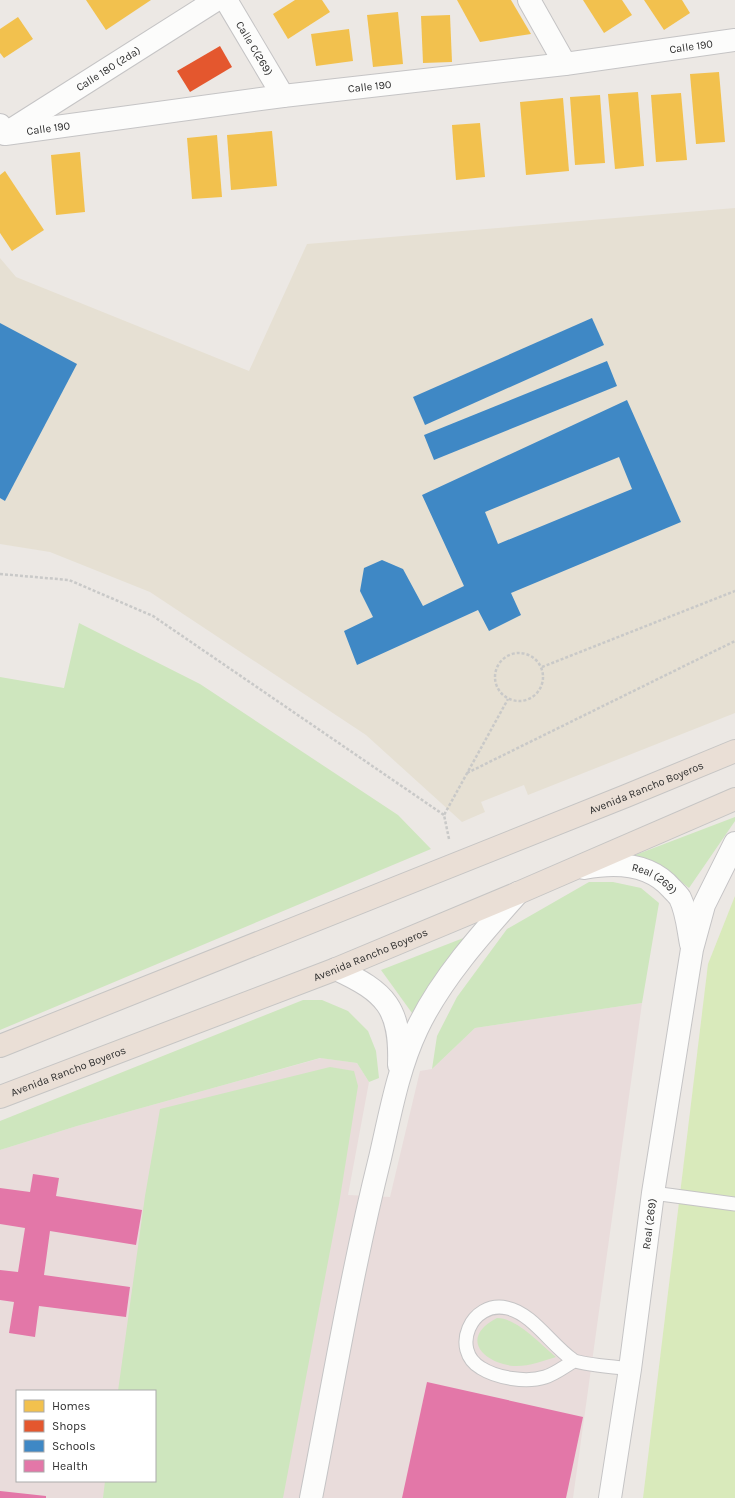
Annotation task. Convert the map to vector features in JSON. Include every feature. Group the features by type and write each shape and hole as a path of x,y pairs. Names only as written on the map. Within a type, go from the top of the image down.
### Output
{"highway":[{"name":"Avenida Rancho Boyeros","path":"0,1046 735,751"},
{"name":"Avenida Rancho Boyeros","path":"0,1097 336,969 573,870 735,799"}],"street":[{"name":"Calle 180 (2da)","path":"2,132 216,0"},
{"name":"Calle C(269)","path":"226,0 283,96"},
{"path":"529,0 565,64"},
{"name":"Calle 190","path":"2,132 283,96 565,64 735,40"},
{"name":"Real (269)","path":"610,1498 630,1368 653,1193 692,949 704,905 735,843"},
{"name":"Real (269)","path":"573,870 602,864 624,864 644,869 664,880 680,898 687,921 692,949"},
{"path":"311,1498 370,1196 398,1082 417,1029 445,983 477,939 518,893"},
{"path":"336,969 361,980 386,1002 395,1019 398,1034 398,1082"}],"lane":[{"path":"653,1193 735,1204"},
{"path":"574,1361 545,1377 515,1379 489,1374 472,1363 466,1346 467,1333 474,1318 489,1308 507,1308 523,1315 574,1361 630,1368"}],"path":[{"path":"0,574 69,580 153,616 444,815"},
{"path":"542,667 735,591"},
{"path":"467,773 734,641"},
{"path":"525,653 532,656 542,667 543,682 536,695 522,701 508,698 501,694 495,680 498,665 509,655 525,653"},
{"path":"455,863 444,815 508,698"}],"shaded area":[{"path":"735,208 735,713 528,795 524,785 481,802 485,812 462,822 366,735 150,592 50,552 0,544 0,258 16,277 249,371 307,244"},
{"path":"642,1003 573,1498 0,1498 0,1150 77,1126 321,1058 357,1063 369,1082 348,1195 390,1197 420,1071 432,1069 475,1028"}],"green space":[{"path":"79,623 200,684 398,815 431,849 0,1030 0,677 64,688"},
{"path":"735,817 735,821 689,888 664,868 630,857"},
{"path":"589,882 613,882 641,888 659,903 642,1003 475,1028 432,1069 437,1036 457,997 507,929"},
{"path":"735,896 735,1498 643,1498 708,964"},
{"path":"466,937 412,1013 381,970"},
{"path":"303,1000 322,1000 348,1011 368,1031 376,1051 379,1078 369,1082 357,1063 320,1058 77,1126 0,1150 0,1121"},
{"path":"330,1067 354,1071 358,1086 339,1204 283,1498 103,1498 105,1482 156,1482 156,1390 118,1390 145,1196 160,1109"},
{"path":"497,1318 513,1322 521,1327 556,1357 524,1366 513,1366 502,1364 484,1354 479,1348 477,1340 479,1333 486,1325"}],"building: Homes":[{"path":"86,0 151,0 106,30"},
{"path":"295,0 322,0 330,12 288,39 273,14"},
{"path":"457,0 511,0 531,34 480,42"},
{"path":"583,0 622,0 632,15 604,33"},
{"path":"644,0 682,0 690,13 664,30"},
{"path":"398,12 403,64 373,67 367,15"},
{"path":"450,15 452,62 423,63 421,16"},
{"path":"18,17 33,39 4,58 0,53 0,29"},
{"path":"349,29 353,61 316,66 311,34"},
{"path":"719,72 725,142 696,144 690,74"},
{"path":"638,92 644,166 615,169 608,94"},
{"path":"681,93 687,160 656,162 651,95"},
{"path":"600,95 605,163 575,165 570,97"},
{"path":"563,98 569,171 526,175 520,102"},
{"path":"480,123 485,177 456,180 452,125"},
{"path":"272,131 277,186 231,190 227,135"},
{"path":"217,135 222,197 192,199 187,138"},
{"path":"80,152 85,212 56,215 51,155"},
{"path":"5,171 44,230 12,251 0,233 0,175"}],"building: Shops":[{"path":"220,46 232,67 190,92 177,71"}],"building: Schools":[{"path":"592,318 604,345 425,425 413,397"},
{"path":"0,323 77,364 5,501 0,498"},
{"path":"607,361 617,386 434,460 424,435"},
{"path":"627,400 681,522 511,593 521,615 489,631 478,610 357,665 344,631 373,617 360,591 364,568 382,560 403,569 423,606 464,586 422,495","holes":["619,457 632,489 498,544 485,512"]}],"building: Health":[{"path":"33,1174 59,1178 56,1196 142,1210 136,1245 50,1231 44,1275 130,1287 126,1317 39,1306 35,1337 9,1333 14,1302 0,1300 0,1270 18,1272 25,1228 0,1224 0,1188 30,1192"},
{"path":"427,1382 583,1417 566,1498 402,1498"},
{"path":"0,1491 46,1496 46,1498 0,1498"}]}
